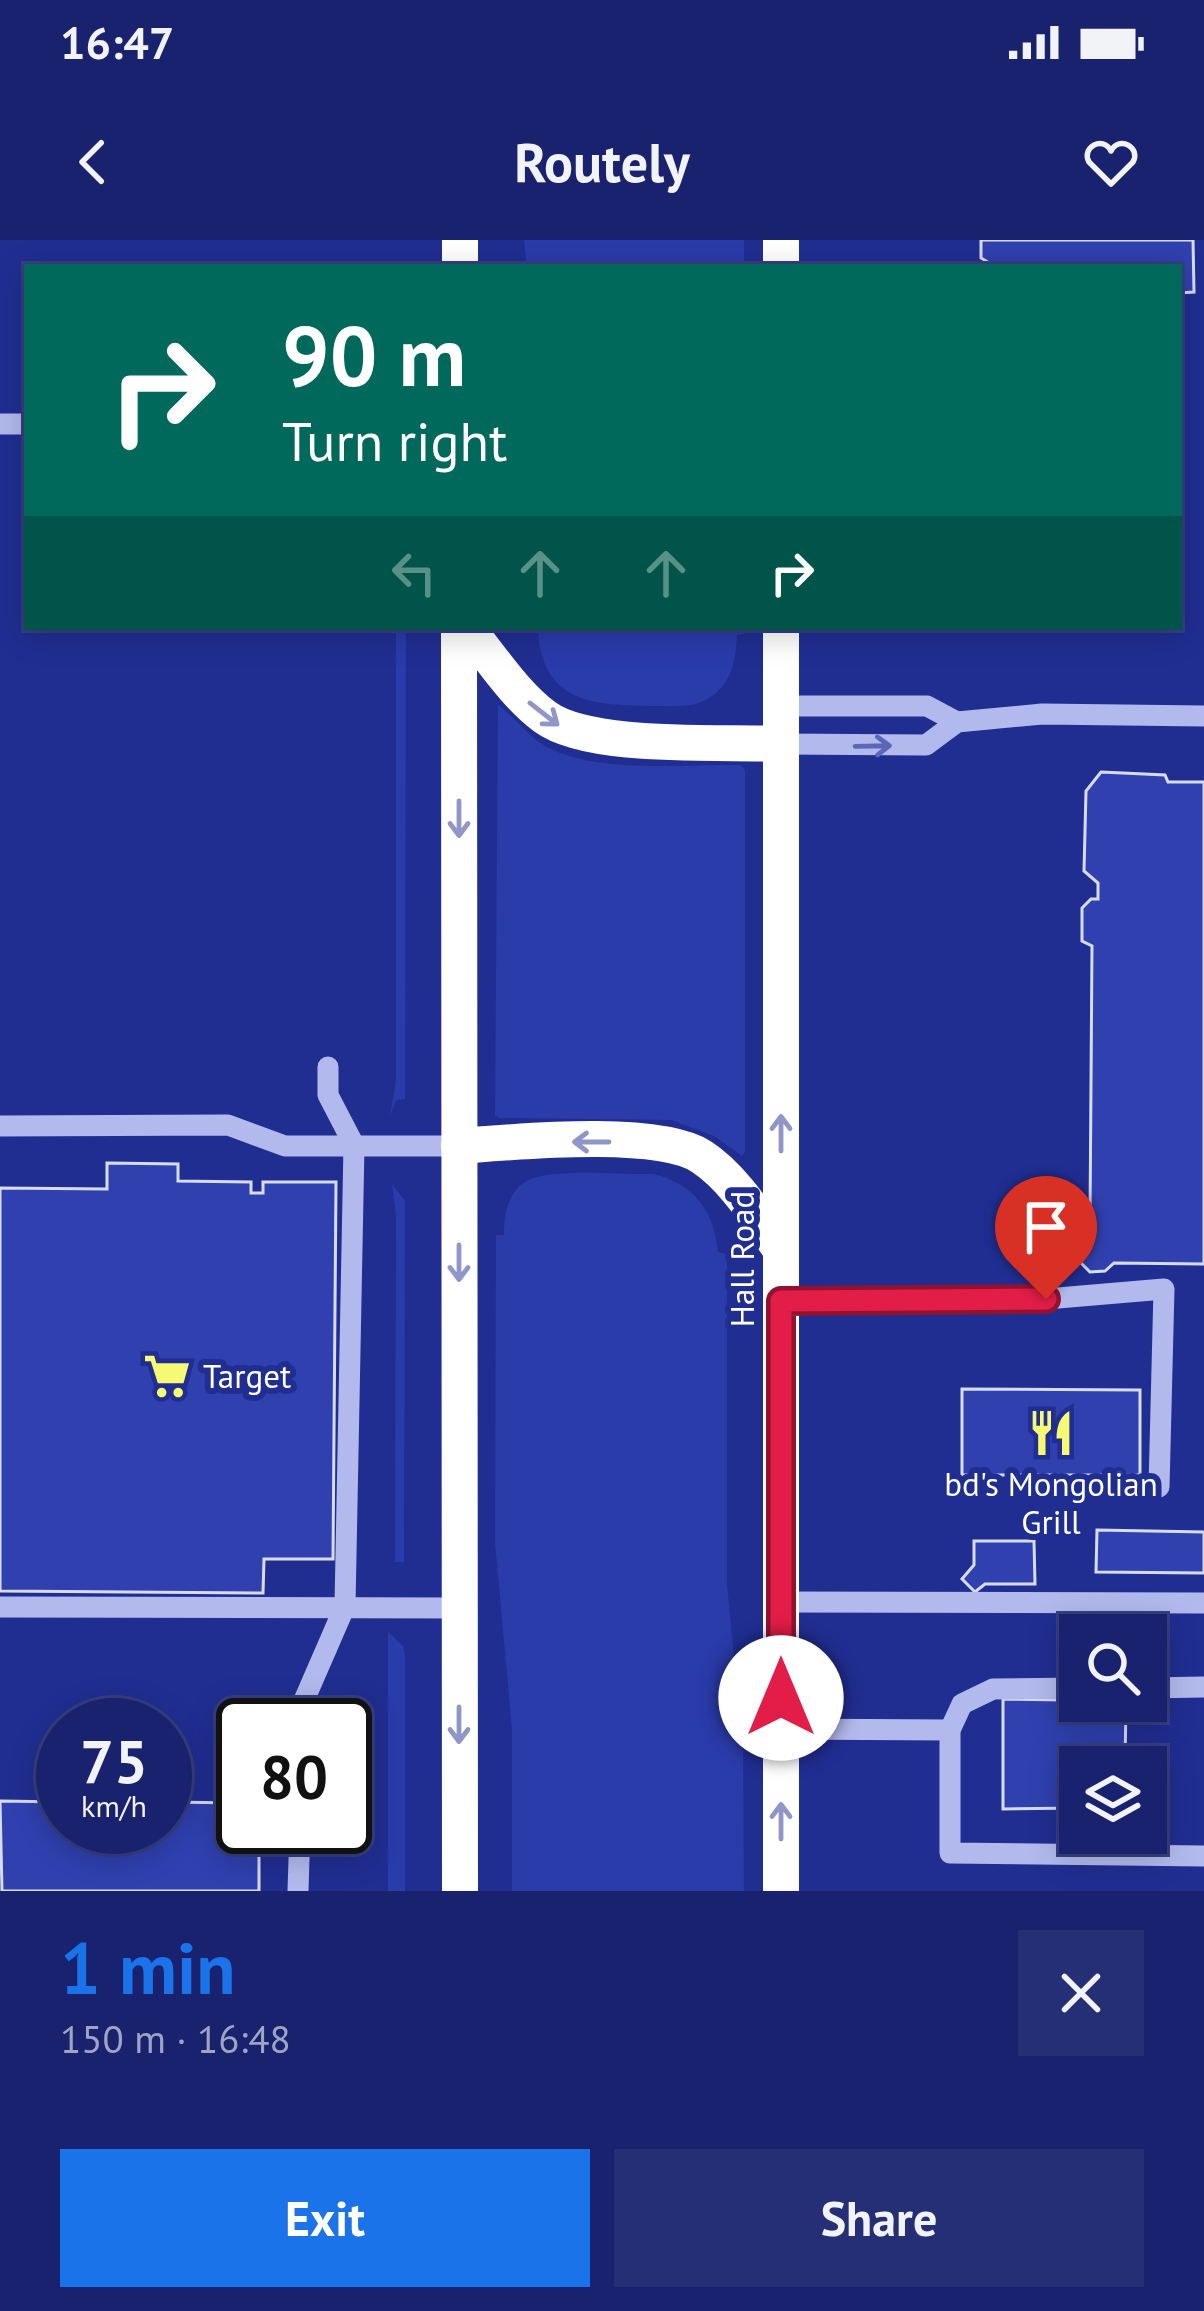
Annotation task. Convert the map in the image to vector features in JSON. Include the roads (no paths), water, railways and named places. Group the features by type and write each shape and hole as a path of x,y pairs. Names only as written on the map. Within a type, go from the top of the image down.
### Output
{"highway":[{"path":"460,1891 462,630"},
{"path":"465,630 530,704 564,728 607,737 781,744"},
{"name":"Hall Road","path":"781,630 781,1891"},
{"path":"460,1146 647,1142 688,1149 722,1174 781,1250"}],"lane":[{"path":"781,706 927,706 957,722"},
{"path":"781,744 926,745 957,722 1042,714 1204,716"},
{"path":"305,1698 345,1606 354,1145 328,1095 328,1067"},
{"path":"0,1126 228,1125 285,1146 460,1146"},
{"path":"781,1301 1046,1299 1164,1289 1160,1487"},
{"path":"781,1602 1204,1603"},
{"path":"0,1607 459,1608"},
{"path":"1059,1688 993,1689 962,1704 950,1730 950,1853 1204,1856"},
{"path":"1167,1688 1204,1688"},
{"path":"781,1729 950,1730"},
{"path":"298,1891 299,1854"}],"place":[{"name":"Target","path":"167,1376"},
{"name":"bd's Mongolian Grill","path":"1051,1433"}]}
